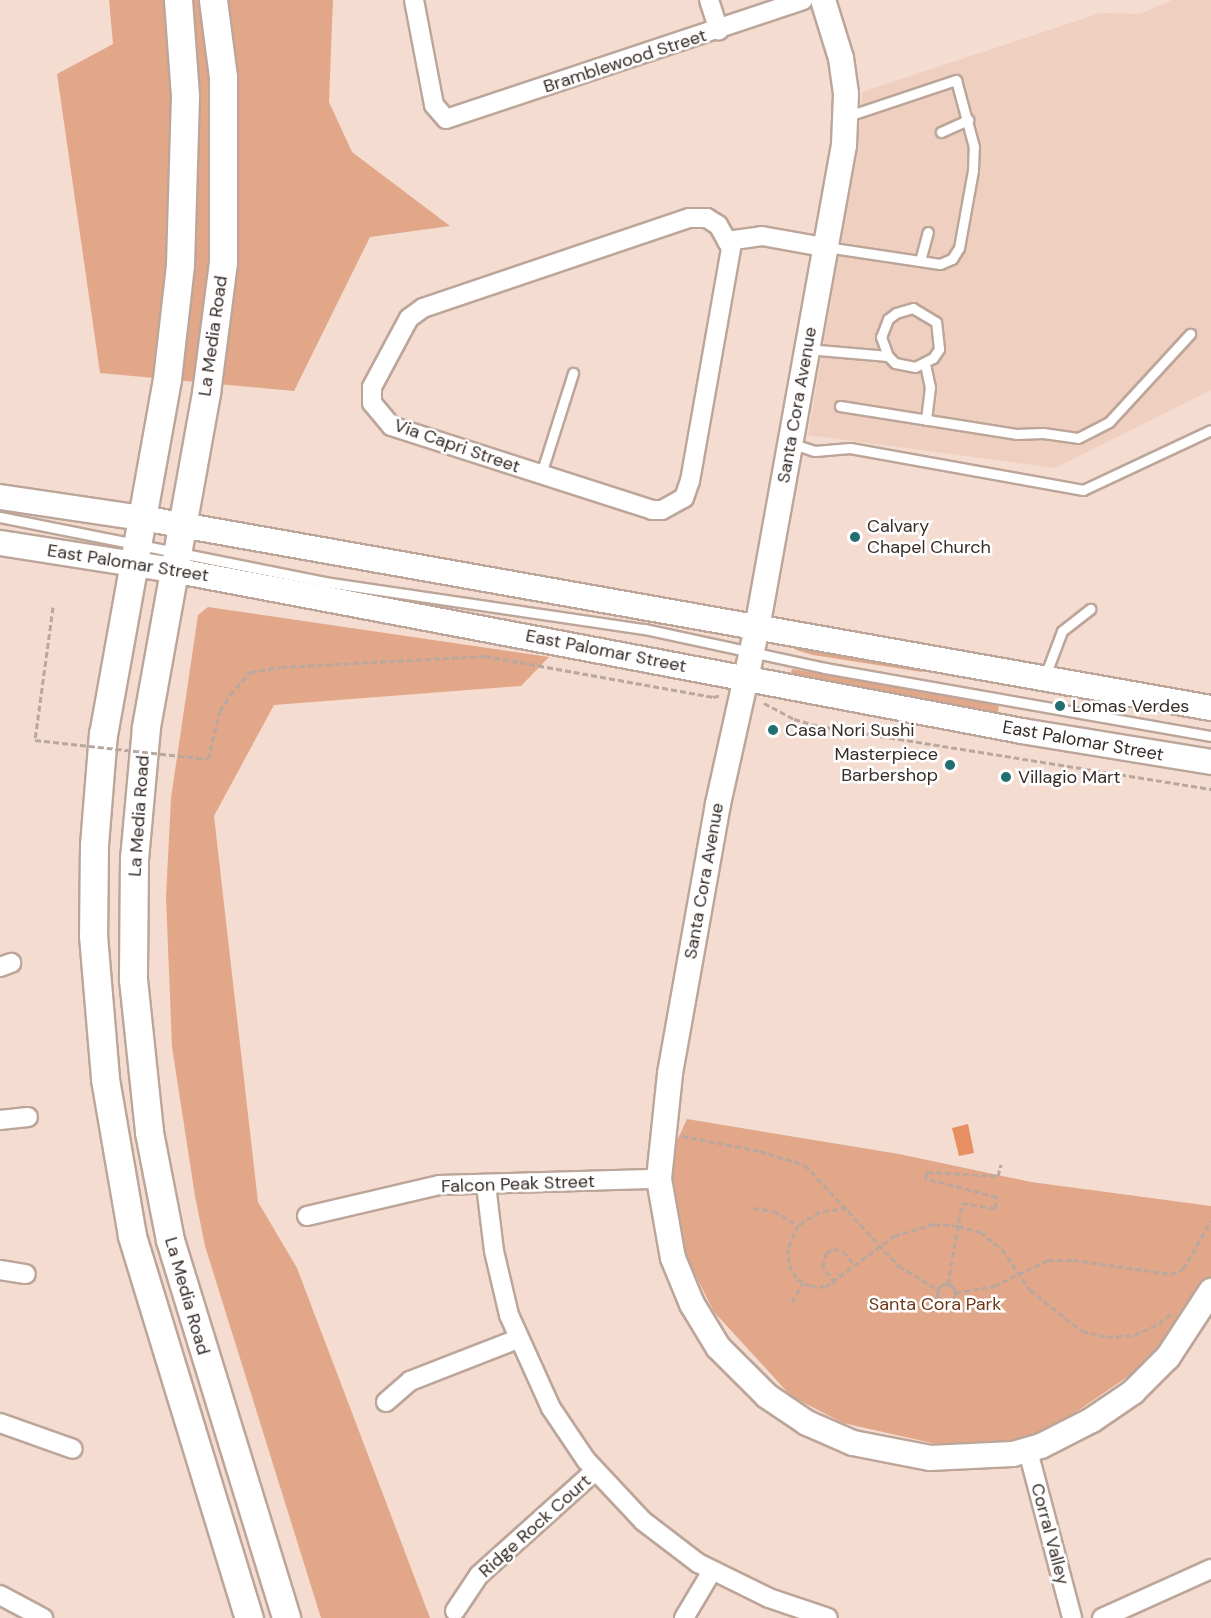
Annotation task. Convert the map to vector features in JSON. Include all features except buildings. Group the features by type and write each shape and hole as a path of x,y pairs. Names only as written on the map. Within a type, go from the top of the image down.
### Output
{"main road":[{"name":"La Media Road","path":"178,0 185,106 180,265 167,379 104,733 94,846 93,935 105,1079 135,1246 249,1618"},
{"name":"La Media Road","path":"213,0 223,77 223,262 218,325 146,727 138,799 133,979 138,1055 148,1132 170,1240 286,1618"},
{"name":"Santa Cora Avenue","path":"823,0 841,58 845,117 844,145 754,640 751,689 718,804 669,1074 659,1179 673,1258 692,1304 718,1347 767,1396 830,1434 900,1455 955,1459 1028,1451 1092,1420 1133,1392 1168,1357 1211,1291"},
{"name":"East Palomar Street","path":"0,497 137,542 175,561 751,689 1211,762"},
{"name":"East Palomar Street","path":"0,543 137,542 182,525 754,640 1045,676 1211,708"}],"street":[{"name":"Bramblewood Street","path":"414,0 434,105 446,119 719,30 803,0"},
{"path":"709,0 719,30"},
{"name":"Via Capri Street","path":"689,218 707,218 718,225 727,241 731,248 684,498 676,504 652,510 391,426 381,417 372,403 372,387 409,318 423,308 689,218"},
{"path":"727,241 762,236 824,247"},
{"path":"0,1120 28,1117"},
{"name":"Falcon Peak Street","path":"307,1216 439,1185 659,1179"},
{"path":"486,1185 496,1261 518,1339 551,1408 595,1471 643,1521 712,1571 768,1598 828,1618"},
{"path":"0,1270 26,1274"},
{"path":"386,1402 410,1381 518,1339"},
{"path":"0,1423 73,1449"},
{"name":"Corral Valley","path":"1028,1451 1072,1618"},
{"name":"Ridge Rock Court","path":"455,1611 479,1575 595,1471"},
{"path":"1102,1618 1211,1569"},
{"path":"684,1618 712,1571"},
{"path":"0,1595 43,1618"}],"lane":[{"path":"824,247 940,264 952,259 959,248 973,170 974,147 957,80 845,117"},
{"path":"941,132 968,120"},
{"path":"920,261 928,232"},
{"path":"807,349 888,356 905,367 925,364 939,349 940,331 930,315 913,308 896,313 884,327 881,337 888,356"},
{"path":"840,406 1016,434 1043,433 1078,438 1109,422 1190,334"},
{"path":"925,364 930,387 926,420"},
{"path":"541,474 573,373"},
{"path":"790,443 814,451 850,448 1083,490 1211,430"},
{"path":"0,517 137,542"},
{"path":"175,561 645,629 754,640 1211,736"},
{"path":"1045,676 1062,631 1090,609"}],"path":[{"path":"52,607 35,740 208,759 220,711 230,694 250,672 281,667 485,656 713,697 723,694"},
{"path":"751,689 818,726 1211,789"},
{"path":"678,1135 795,1160 814,1173 905,1270 937,1289 942,1302 951,1301 955,1293"},
{"path":"955,1293 948,1284 963,1203 994,1208 997,1197 926,1179 927,1172 998,1176 1001,1164"},
{"path":"753,1208 774,1211 798,1226"},
{"path":"848,1208 820,1212 798,1226 788,1248 789,1265 803,1283 825,1287 836,1283 894,1236 921,1226 958,1226 980,1232 1002,1250 1030,1290 1056,1314 1082,1331 1107,1337 1134,1335 1159,1324 1176,1310"},
{"path":"955,1293 994,1286 1048,1260 1074,1260 1171,1274 1183,1269 1211,1221"},
{"path":"836,1283 823,1267 826,1252 843,1251 855,1267"},
{"path":"792,1302 803,1283"},
{"path":"937,1289 948,1284"}],"shaded area":[{"path":"1172,0 1211,0 1211,390 1055,468 808,435 858,142 862,92 1100,13 1140,14"},
{"path":"968,1124 974,1153 959,1156 952,1128"}],"green space":[{"path":"109,0 333,0 329,102 352,152 450,226 370,237 294,391 100,373 57,74 113,44"},
{"path":"208,607 549,657 521,686 274,705 214,816 258,1202 297,1268 430,1618 321,1618 205,1246 172,1047 166,897 171,798 198,615"},
{"path":"796,645 989,671 979,680 973,679 968,671 940,666 922,672 813,655 796,650"},
{"path":"792,669 999,704 998,713 989,711 988,715 790,676"},
{"name":"Santa Cora Park","path":"687,1119 899,1154 1031,1182 1211,1206 1211,1280 1173,1334 1133,1373 1073,1414 1025,1438 963,1450 843,1423 791,1396 714,1312 675,1229 671,1178 674,1147"}],"place":[{"name":"Calvary Chapel Church","path":"855,537"},
{"name":"Lomas Verdes","path":"1060,706"},
{"name":"Casa Nori Sushi","path":"773,730"},
{"name":"Masterpiece Barbershop","path":"950,765"},
{"name":"Villagio Mart","path":"1006,777"}]}
